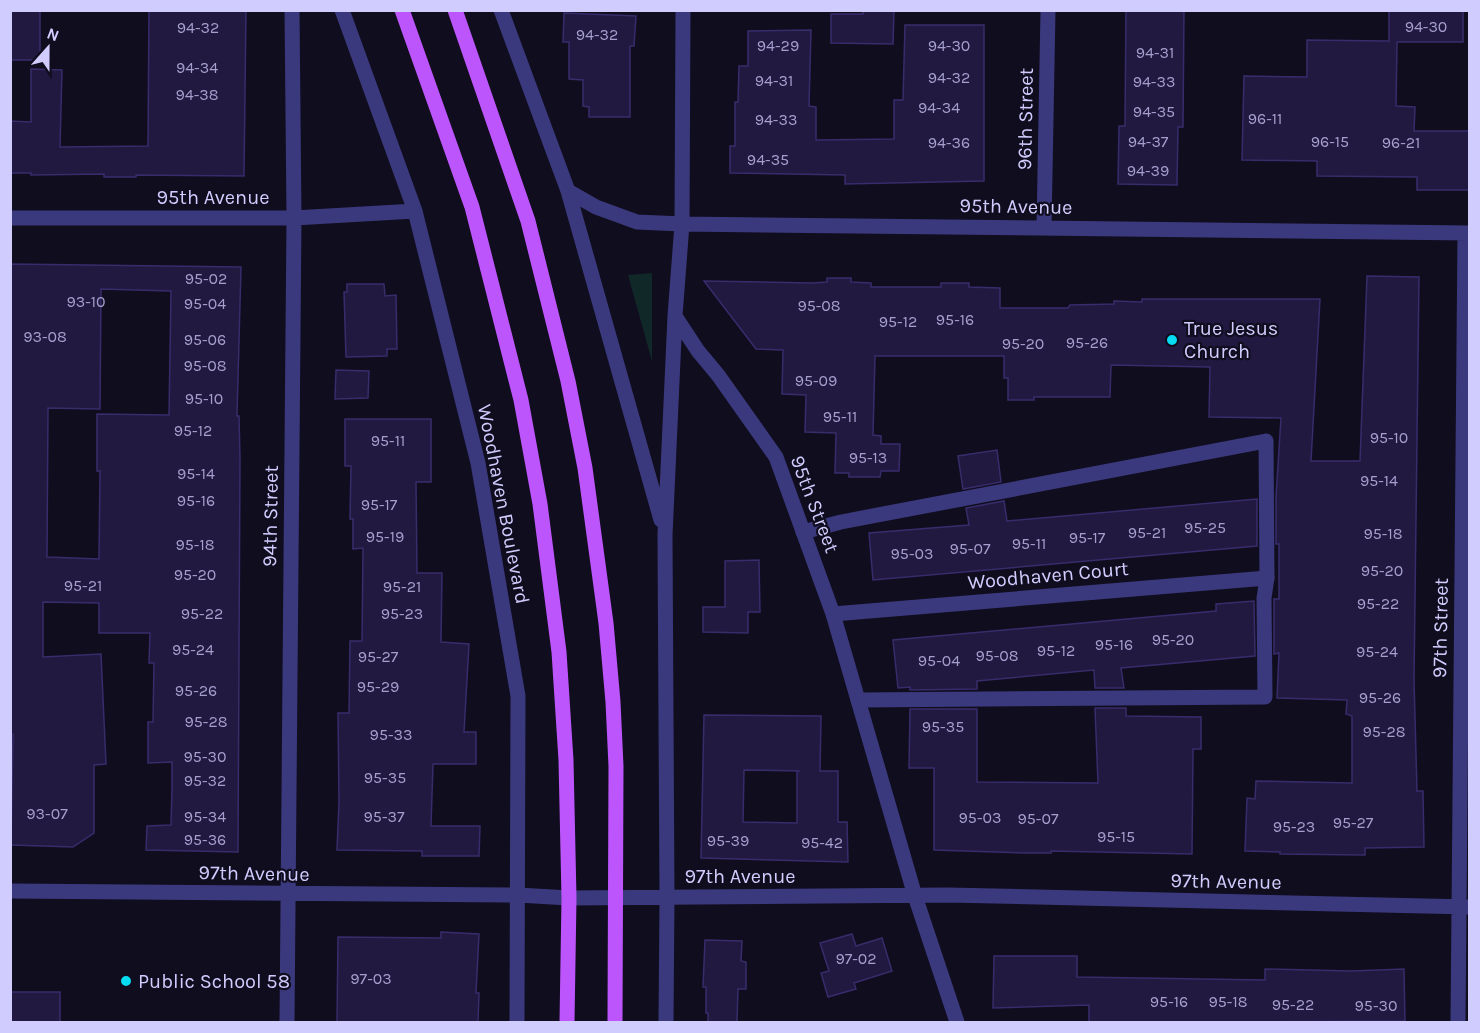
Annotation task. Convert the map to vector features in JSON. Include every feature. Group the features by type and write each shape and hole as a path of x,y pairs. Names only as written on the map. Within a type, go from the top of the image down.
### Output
{"main road":[{"name":"Woodhaven Boulevard","path":"402,10 472,207 525,423 540,504 559,652 566,760 567,1023"},
{"path":"455,10 528,220 568,381 583,457 606,623 613,702 616,766 615,1023"}],"street":[{"name":"94th Street","path":"287,1023 294,218 292,10"},
{"name":"Woodhaven Boulevard","path":"342,10 415,211 478,462 518,696 517,1023"},
{"path":"501,10 568,191 665,535"},
{"path":"666,1023 668,897 665,535 675,316 682,224 683,10"},
{"name":"96th Street","path":"1044,228 1048,10"},
{"name":"95th Avenue","path":"568,191 596,207 637,222 1467,233"},
{"name":"95th Avenue","path":"10,218 294,218 415,211"},
{"name":"97th Street","path":"1458,1023 1464,907 1467,233"},
{"name":"95th Street","path":"675,316 776,457 833,614 915,896 957,1023"},
{"path":"803,531 1266,441 1265,697 858,700"},
{"name":"Woodhaven Court","path":"833,614 1267,578"},
{"name":"97th Avenue","path":"10,891 288,895 518,895 568,898 915,896 1464,907"}],"green space":[{"path":"652,273 652,361 628,275"}],"building":[{"path":"10,10 40,10 40,60 10,60"},
{"path":"149,10 246,10 244,176 104,177 104,174 10,173 10,121 31,122 31,69 62,70 60,147 148,146"},
{"path":"863,10 894,10 893,44 831,43 831,14 863,14"},
{"path":"1126,10 1184,10 1183,127 1178,127 1177,185 1118,184 1119,126 1125,126"},
{"path":"1389,10 1463,10 1463,42 1397,42 1396,106 1415,107 1414,131 1470,131 1470,190 1417,190 1417,177 1317,176 1317,161 1242,160 1244,76 1307,77 1307,40 1389,41"},
{"path":"564,13 636,16 634,46 630,46 630,117 589,117 589,107 583,106 583,80 569,79 569,42 563,42"},
{"path":"905,25 984,25 984,181 845,184 845,175 730,173 730,146 735,146 735,102 738,102 739,66 748,66 748,31 811,30 809,106 816,107 816,140 894,139 894,100 903,100"},
{"path":"10,264 241,267 237,416 239,416 240,458 238,852 146,850 147,826 171,825 172,788 172,762 148,763 148,722 153,722 154,663 149,663 150,633 99,633 99,603 43,602 43,657 101,654 106,764 94,765 94,833 73,847 11,845 13,734 10,734","holes":["101,289 171,291 169,415 97,414 97,471 100,471 99,559 47,557 48,408 100,409"]},
{"path":"1367,276 1419,277 1414,680 1417,791 1423,791 1424,847 1365,848 1365,855 1280,854 1280,852 1245,851 1247,798 1255,799 1256,781 1352,783 1352,716 1346,714 1347,700 1277,698 1279,653 1274,654 1274,599 1279,599 1276,497 1281,418 1209,417 1210,367 1111,365 1110,397 1034,397 1034,400 1008,400 1008,378 1004,378 1004,356 875,356 873,435 881,436 881,444 900,444 899,471 881,471 880,477 849,477 849,473 835,473 836,433 805,432 806,395 782,394 783,350 756,349 704,281 812,283 827,282 827,278 851,278 851,282 871,283 871,287 941,287 941,283 969,283 969,287 1000,288 1000,308 1068,308 1070,305 1114,304 1114,301 1142,302 1142,299 1320,299 1311,461 1360,461"},
{"path":"347,284 384,284 385,296 396,295 397,349 387,349 387,356 346,357 344,292 347,292"},
{"path":"336,370 369,371 368,398 335,399"},
{"path":"345,419 431,419 431,482 416,482 417,573 442,573 441,642 469,644 464,732 476,732 476,764 433,764 431,826 480,826 479,856 422,856 422,851 337,850 338,713 349,713 350,641 362,641 363,548 353,549 353,519 350,519 351,466 345,466"},
{"path":"997,450 1001,482 963,489 958,456"},
{"path":"1257,499 1257,546 873,580 869,533 969,525 966,508 1004,501 1007,521"},
{"path":"759,560 760,612 748,612 748,633 703,632 703,607 725,607 725,561"},
{"path":"1254,601 1255,656 1121,668 1124,688 1095,688 1094,670 977,681 977,689 910,690 910,687 898,688 893,640 1216,611 1216,604"},
{"path":"1095,708 1126,708 1126,716 1201,717 1201,749 1193,749 1192,854 934,850 934,768 909,768 910,709 977,709 977,782 1098,783"},
{"path":"704,715 821,716 820,771 838,771 838,822 847,822 848,862 701,858","holes":["744,770 800,771 797,771 797,823 743,822"]},
{"path":"441,932 479,934 476,993 479,993 478,1023 337,1023 338,937 441,938"},
{"path":"852,934 856,946 882,938 892,971 854,983 856,989 828,997 821,973 829,971 820,943"},
{"path":"705,940 742,941 741,961 746,962 746,989 738,989 737,1022 708,1022 706,987 703,987"},
{"path":"994,956 1077,956 1077,977 1265,980 1265,969 1351,971 1404,969 1405,1021 1089,1023 1089,1005 993,1008"},
{"path":"10,992 60,992 60,1023 10,1023"}],"place":[{"name":"True Jesus Church","path":"1172,340"},
{"name":"Public School 58","path":"126,981"}]}
